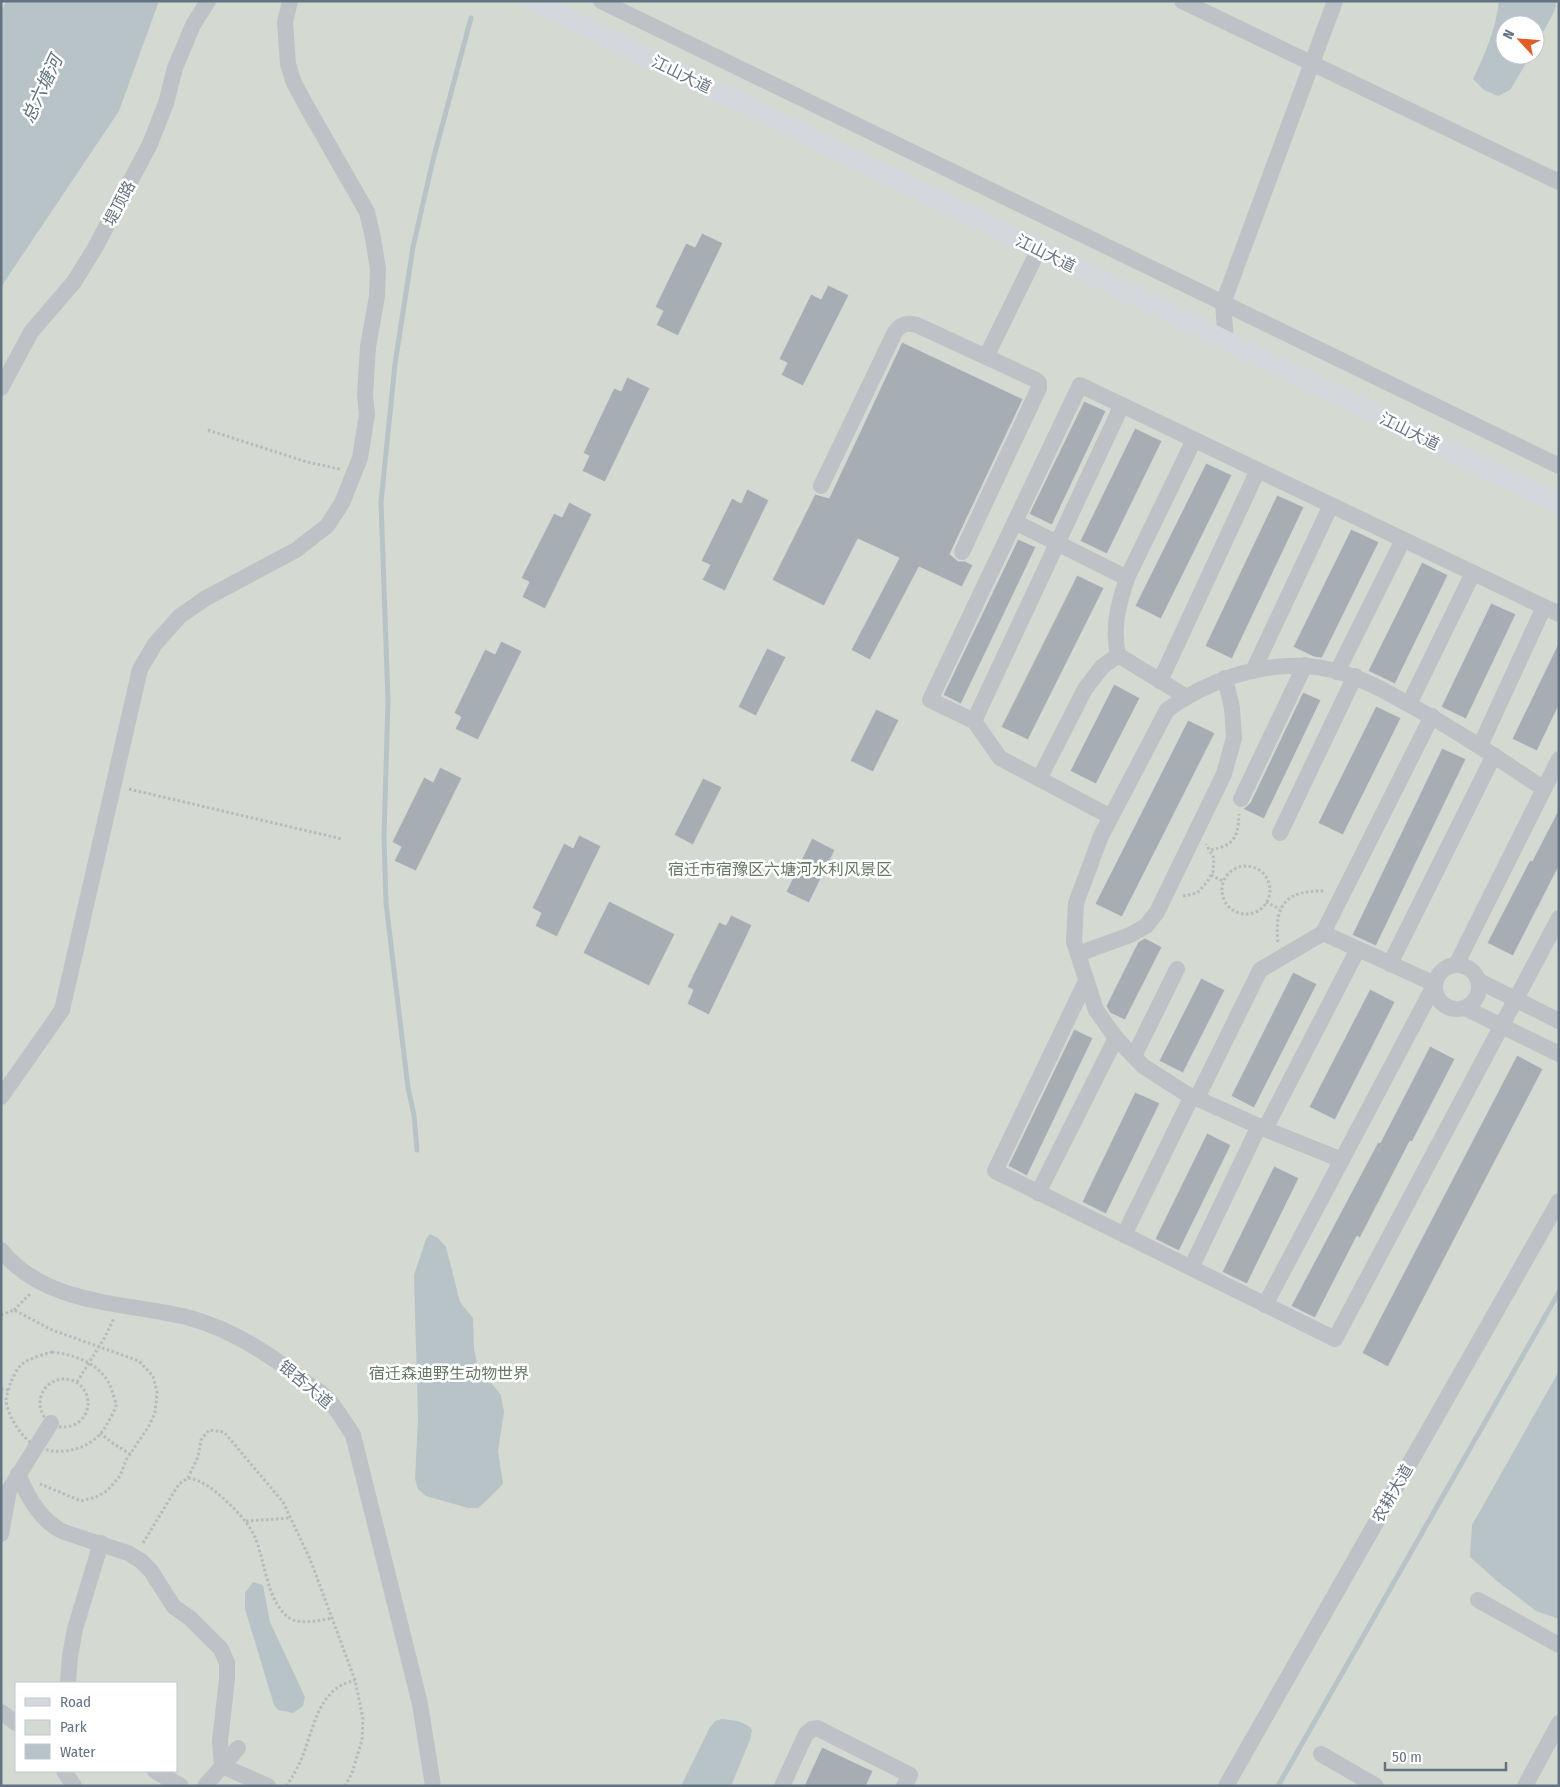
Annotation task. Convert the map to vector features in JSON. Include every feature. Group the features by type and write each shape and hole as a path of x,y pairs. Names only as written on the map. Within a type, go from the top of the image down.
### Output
{"main road":[{"name":"江山大道","path":"533,1 1559,504"}],"street":[{"name":"堤顶路","path":"1,388 31,332 71,285 96,248 150,144 193,25 208,1"},
{"path":"1,1097 62,1010 140,669 155,644 180,616 206,598 296,550 327,526 342,503 360,458 367,414 365,395 366,368 378,269 367,212 294,83 288,64 286,22 290,1"},
{"path":"601,1 1559,466"},
{"path":"1182,1 1559,182"},
{"path":"1226,341 1223,303 1335,1"},
{"path":"986,356 1039,249"},
{"path":"821,486 899,327 905,323 911,323 986,356 1036,380 1039,383 1039,388 962,552"},
{"path":"1111,818 1000,758 974,721 930,700 1080,386 1552,610 1480,746"},
{"path":"974,721 1122,405"},
{"path":"1118,656 1114,626 1127,578 1194,440"},
{"path":"1160,681 1258,470"},
{"path":"1252,672 1331,505"},
{"path":"1015,522 1127,578"},
{"path":"1337,672 1403,540"},
{"path":"1409,704 1473,573"},
{"path":"1118,656 1185,696"},
{"path":"1039,779 1085,689 1102,667 1118,656"},
{"path":"1242,800 1305,666"},
{"path":"1342,1160 1262,1128 1194,1097 1144,1066 1116,1038 1096,1010 1074,942 1076,903 1101,836 1167,710 1185,696 1225,678 1270,667 1305,666 1337,672 1355,676 1432,716 1544,789"},
{"path":"1280,833 1355,676"},
{"path":"1078,954 1110,944 1146,926 1157,912 1224,774 1234,738 1232,708 1225,678"},
{"path":"1124,1235 1260,970 1323,933 1432,716"},
{"path":"1390,964 1494,756"},
{"path":"1456,965 1559,759"},
{"path":"1086,981 995,1171 1335,1339 1559,918"},
{"path":"1323,933 1436,984"},
{"path":"1191,1268 1262,1128 1358,949"},
{"path":"1265,1305 1442,971 1456,965 1470,969 1476,974 1479,981 1478,994 1476,1000 1465,1008 1458,1010 1443,1004 1436,992 1436,984"},
{"path":"1134,1056 1177,969"},
{"path":"1479,981 1559,1021"},
{"path":"1465,1008 1559,1054"},
{"path":"1038,1193 1116,1038"},
{"name":"农耕大道","path":"1226,1786 1559,1201"},
{"name":"银杏大道","path":"1,1250 28,1274 59,1290 86,1298 190,1318 242,1338 280,1362 329,1400 353,1435 420,1704 432,1786"},
{"path":"1,1534 5,1493 51,1423"},
{"path":"18,1474 36,1508 48,1522 64,1532 101,1543 135,1557 151,1571 174,1607 190,1618 221,1649 227,1663 220,1741 222,1766"},
{"path":"68,1682 70,1656 76,1629 101,1543"},
{"path":"1478,1600 1559,1645"},
{"path":"1,1712 15,1722"},
{"path":"1525,1786 1559,1723"},
{"path":"782,1786 806,1734 812,1729 817,1728 910,1774 904,1786"},
{"path":"206,1786 238,1748"},
{"path":"1321,1754 1376,1786"},
{"path":"222,1766 268,1786"},
{"path":"65,1772 74,1786"},
{"path":"157,1772 181,1786"}],"path":[{"path":"208,430 307,462 355,472"},
{"path":"114,786 342,839"},
{"path":"1211,850 1226,846 1234,838 1238,824 1239,806 1242,800"},
{"path":"1164,897 1197,893 1213,872 1214,858 1211,850 1197,831"},
{"path":"1239,867 1254,867 1266,877 1270,891 1266,902 1259,911 1243,914 1228,908 1221,893 1223,881 1231,871 1239,867"},
{"path":"1211,875 1223,881"},
{"path":"1280,958 1277,932 1278,914 1285,902 1294,896 1318,891 1344,891"},
{"path":"1266,902 1280,910"},
{"path":"1,1315 14,1310 43,1282"},
{"path":"76,1382 106,1336 120,1305"},
{"path":"14,1310 52,1330 139,1361 153,1376 157,1392 155,1413 149,1426 126,1460 120,1476 107,1491 96,1497 81,1501 18,1474"},
{"path":"52,1352 68,1354 89,1362 111,1384 116,1405 105,1428 91,1443 73,1450 54,1451 36,1446 12,1421 6,1399 12,1378 21,1365 52,1352"},
{"path":"65,1378 76,1382 85,1390 88,1398 86,1414 74,1425 66,1427 51,1423 45,1418 42,1411 41,1396 45,1388 57,1380 65,1378"},
{"path":"1,1389 9,1390"},
{"path":"135,1557 179,1484 188,1478 198,1457 201,1440 210,1430 224,1432 282,1502 310,1559 355,1680 363,1719 362,1740 346,1786"},
{"path":"100,1433 130,1454"},
{"path":"188,1478 196,1479 214,1490 246,1521 261,1553 272,1597 289,1619 301,1621 333,1618"},
{"path":"246,1521 290,1518"},
{"path":"286,1786 295,1773 318,1714 330,1695 340,1686 355,1680"}],"green space":[{"name":"宿迁市宿豫区六塘河水利风景区","path":"1,1 1559,1 1559,1786 1,1786"}],"water":[{"name":"总六塘河","path":"6,1 159,1 119,111 1,287 1,13"},
{"path":"1499,1 1557,1 1554,12 1545,29 1545,15 1496,15"},
{"path":"1495,21 1495,65 1525,65 1510,90 1498,96 1484,90 1473,79"},
{"path":"430,1234 438,1238 446,1247 460,1302 473,1318 474,1349 478,1367 501,1395 504,1412 498,1451 503,1484 478,1508 468,1508 426,1496 418,1489 415,1479 418,1419 414,1275 426,1239"},
{"path":"1559,1371 1559,1619 1536,1611 1470,1557 1472,1525"},
{"path":"253,1582 263,1585 270,1622 305,1697 303,1706 293,1713 278,1710 274,1705 245,1609 245,1593"},
{"path":"722,1719 743,1723 752,1730 750,1740 731,1786 681,1786 709,1729 715,1721"}],"building":[{"path":"702,233 723,243 678,336 656,325 663,311 655,307 686,243 695,247"},
{"path":"828,285 849,295 803,386 781,375 787,363 779,359 811,294 821,299"},
{"path":"902,342 1023,399 950,554 958,561 965,561 973,565 962,587 919,567 870,660 851,650 899,558 858,539 824,606 772,580 815,494 829,498"},
{"path":"627,377 650,388 605,482 582,471 589,456 583,453 614,388 621,391"},
{"path":"1084,401 1106,411 1052,525 1029,514"},
{"path":"1135,428 1162,441 1107,554 1080,541"},
{"path":"1206,463 1232,475 1161,619 1135,606"},
{"path":"747,489 769,500 725,591 702,580 710,565 701,561 732,498 741,503"},
{"path":"1277,495 1304,507 1232,659 1205,646"},
{"path":"569,502 592,514 545,609 522,597 529,582 521,578 554,513 562,517"},
{"path":"1351,529 1379,542 1322,658 1314,657 1293,647"},
{"path":"1018,539 1036,547 961,704 943,695"},
{"path":"1422,562 1448,575 1395,684 1368,671"},
{"path":"1077,575 1104,588 1028,740 1001,727"},
{"path":"1491,603 1516,614 1466,719 1441,707"},
{"path":"501,641 522,651 478,740 455,729 461,717 454,713 485,649 495,654"},
{"path":"1559,642 1559,705 1537,751 1512,739"},
{"path":"767,648 786,657 756,716 738,707"},
{"path":"1114,684 1140,698 1096,784 1070,771"},
{"path":"1303,692 1321,700 1264,819 1243,809 1250,803"},
{"path":"1376,706 1401,718 1343,835 1318,823"},
{"path":"876,709 899,720 873,772 850,761"},
{"path":"1188,720 1215,733 1122,917 1095,904"},
{"path":"1442,748 1466,759 1376,946 1352,935"},
{"path":"440,767 462,778 416,871 394,861 401,847 392,842 424,777 433,782"},
{"path":"703,778 722,787 693,845 674,835"},
{"path":"1559,809 1559,866 1513,956 1487,943"},
{"path":"579,835 601,846 557,937 535,926 541,913 532,908 564,843 573,848"},
{"path":"812,838 835,850 809,903 786,892"},
{"path":"609,901 675,934 649,986 583,953"},
{"path":"731,915 752,925 709,1015 687,1004 693,990 687,987 719,922 726,925"},
{"path":"1145,938 1162,947 1125,1020 1110,1013 1106,1006 1138,942"},
{"path":"1293,972 1317,984 1254,1108 1231,1096"},
{"path":"1201,978 1225,990 1183,1073 1159,1061"},
{"path":"1370,989 1395,1002 1335,1120 1309,1107"},
{"path":"1074,1029 1093,1038 1027,1176 1008,1166"},
{"path":"1430,1046 1455,1059 1360,1238 1357,1236 1315,1318 1291,1306 1378,1142 1380,1143"},
{"path":"1517,1055 1543,1069 1388,1367 1362,1353"},
{"path":"1135,1092 1160,1103 1106,1214 1082,1202"},
{"path":"1207,1133 1231,1145 1179,1251 1155,1239"},
{"path":"1274,1166 1299,1178 1247,1284 1222,1272"},
{"path":"822,1747 873,1771 866,1786 804,1786"}],"waterway":[{"path":"417,1150 386,903 384,837 388,701 381,502 395,364 413,247 433,160 471,18"},
{"path":"1278,1786 1559,1292"}],"park label":[{"name":"宿迁森迪野生动物世界","path":"449,1373"}]}
